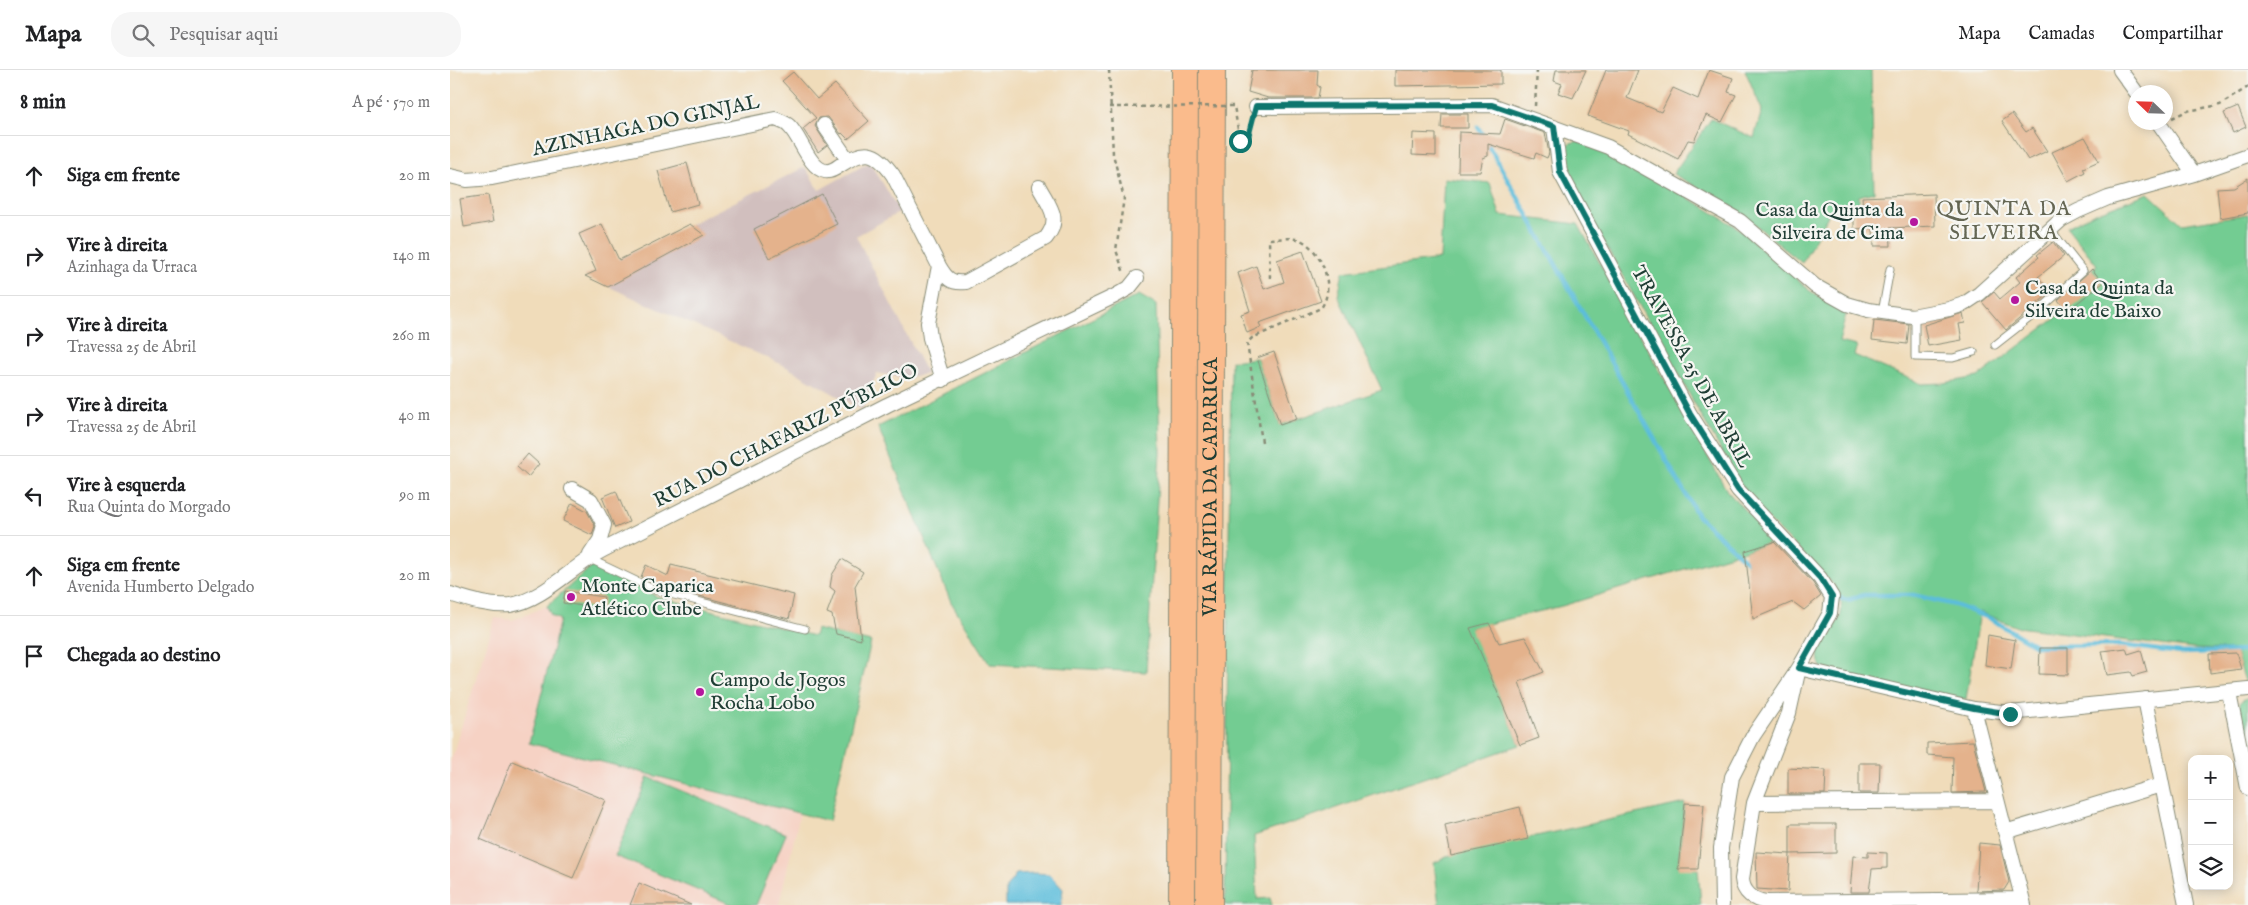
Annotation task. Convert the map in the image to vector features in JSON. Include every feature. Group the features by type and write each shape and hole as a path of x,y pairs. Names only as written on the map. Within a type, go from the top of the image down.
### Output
{"highway":[{"path":"1175,70 1185,142"},
{"name":"VIA RÁPIDA DA CAPARICA","path":"1182,905 1185,70"},
{"name":"VIA RÁPIDA DA CAPARICA","path":"1209,905 1212,70"}],"street":[{"path":"2120,70 2131,85"},
{"path":"1256,106 1492,105 1608,147 1740,221 1815,286 1847,304 1882,312 1914,316 1964,304 1979,294 2060,220 2108,198 2194,174 2248,155"},
{"name":"AZINHAGA DO GINJAL","path":"450,176 467,180 492,178 775,119 790,126 817,167 825,171 832,170 863,153 874,155 883,161 893,175 939,266 946,278 953,282 966,282 1046,238 1053,230 1055,223 1053,213 1039,187"},
{"path":"824,125 848,160"},
{"name":"TRAVESSA 25 DE ABRIL","path":"1554,126 1560,172 1690,414 1738,490 1820,578 1832,597 1830,613 1799,668 1753,736 1732,777 1721,848 1722,905"},
{"path":"2164,130 2194,174"},
{"path":"939,266 928,324 930,338 943,380"},
{"name":"RUA DO CHAFARIZ PÚBLICO","path":"450,594 493,605 520,603 533,598 588,558 1133,283"},
{"path":"572,489 591,500 604,525 600,540 588,558"},
{"path":"1974,708 2022,902 1766,902 1748,894 1743,886 1742,879 1754,803 1789,713 1799,668 1974,708 2010,714 2248,689"},
{"path":"2229,692 2248,788"},
{"path":"2145,699 2186,905"},
{"path":"2005,832 2161,784"},
{"path":"1754,803 1996,801"}],"lane":[{"path":"1994,345 2036,313 2083,271 2050,230"},
{"path":"1882,312 1890,269"},
{"path":"1914,316 1915,357 1953,358 1974,352"},
{"path":"588,558 655,590 805,629"}],"path":[{"path":"1109,70 1112,154 1124,198 1116,250 1133,283"},
{"path":"1535,120 1537,70"},
{"path":"2173,118 2187,111 2220,105 2248,87"},
{"path":"1109,107 1234,106 1240,141 1247,141 1256,106"},
{"path":"1262,442 1248,344 1252,338 1321,308 1327,300 1328,292 1327,278 1316,254 1303,242 1290,238 1269,239 1270,278"}],"shaded area":[{"path":"870,162 900,212 856,236 927,374 903,378 877,373 862,410 783,365 585,276 805,167 819,190"},
{"path":"547,606 551,615 560,619 529,743 800,813 779,905 450,905 450,763 495,618 513,620"}],"green space":[{"path":"1745,70 1871,70 1874,192 1859,196 1859,209 1830,212 1802,263 1735,208 1673,174 1711,119 1754,138 1762,110"},
{"path":"1578,141 1586,143 1701,205 1738,228 1810,291 1824,300 1847,310 1839,342 1857,346 1854,355 1922,384 1944,383 1978,377 2102,283 2092,269 2097,265 2067,227 2093,214 2148,193 2182,224 2248,214 2248,684 2246,684 2235,650 2194,649 2017,627 1980,612 1966,699 1853,679 1821,667 1818,655 1820,645 1838,620 1842,610 1840,598 1832,583 1757,508 1736,477 1567,177 1564,149 1570,143"},
{"path":"1444,178 1490,183 1500,215 1578,224 1727,491 1774,542 1562,606 1471,628 1520,745 1254,836 1257,899 1270,898 1272,905 1225,905 1231,361 1257,358 1280,425 1382,390 1338,296 1343,272 1440,259"},
{"path":"1139,295 1156,305 1160,453 1146,672 990,664 951,602 878,427"},
{"name":"Campo de Jogos Rocha Lobo","path":"592,566 658,597 814,636 816,629 871,642 829,821 529,743 560,620 551,615 547,606"},
{"path":"2248,697 2248,753 2239,707 2241,701"},
{"path":"648,777 786,834 756,905 733,905 615,856"},
{"path":"1685,803 1678,868 1698,869 1701,905 1439,905 1434,863 1451,855"}],"water":[{"path":"1016,874 1049,874 1063,889 1061,905 1006,905 1006,888"}],"building":[{"path":"1252,70 1318,70 1317,85 1320,87 1318,98 1268,98 1248,92"},
{"path":"1395,70 1501,70 1501,84 1395,86"},
{"path":"1556,70 1586,70 1573,98 1558,93 1562,84 1554,81"},
{"path":"1606,70 1638,70 1627,98 1661,112 1673,88 1698,99 1709,70 1733,78 1728,92 1736,95 1722,122 1706,115 1694,141 1688,140 1678,159 1628,134 1629,131 1588,116"},
{"path":"793,72 817,99 835,84 869,121 848,139 841,134 828,117 819,118 815,126 827,145 818,152 803,129 816,118 782,81"},
{"path":"2238,107 2246,127 2233,133 2224,113"},
{"path":"1442,114 1468,114 1468,128 1441,128"},
{"path":"2012,114 2026,132 2032,128 2047,151 2028,160 2002,121"},
{"path":"1505,119 1545,133 1549,153 1547,158 1536,153 1534,158 1488,144 1488,156 1483,158 1480,172 1458,172 1459,132 1500,134"},
{"path":"1413,133 1436,134 1436,156 1412,155"},
{"path":"2085,137 2099,161 2083,168 2085,172 2068,181 2052,152"},
{"path":"687,163 698,204 670,212 658,171"},
{"path":"2248,178 2248,213 2220,218 2217,188 2234,187"},
{"path":"822,194 837,224 769,258 754,229"},
{"name":"Casa da Quinta da Silveira de Cima","path":"1934,194 1935,226 1890,228 1891,246 1874,246 1873,228 1854,229 1854,211 1863,211 1862,197"},
{"path":"488,195 493,222 464,227 460,199"},
{"path":"602,224 619,260 690,224 704,235 608,287 585,276 596,271 579,234"},
{"name":"Casa da Quinta da Silveira de Baixo","path":"2053,242 2064,256 2038,277 2051,292 2006,330 1982,302 1994,292 2000,299 2020,282 2016,277 2039,257 2037,255"},
{"path":"1303,251 1321,301 1259,323 1261,327 1247,333 1241,314 1250,311 1238,273 1256,266 1264,289 1284,282 1277,260"},
{"path":"2092,269 2103,283 2067,311 2058,300"},
{"path":"1963,313 1965,323 1959,324 1962,340 1928,346 1924,325"},
{"path":"1874,320 1909,324 1907,344 1872,340"},
{"path":"1274,352 1297,419 1280,425 1257,358"},
{"path":"528,454 539,464 528,477 517,467"},
{"path":"616,491 629,522 615,528 602,497"},
{"path":"572,503 587,511 595,526 592,535 563,521"},
{"path":"1774,542 1813,583 1821,596 1804,610 1793,602 1753,619 1745,551"},
{"path":"842,559 863,572 855,586 861,640 836,634 832,615 827,613 835,591 830,587 832,575"},
{"path":"646,565 668,576 671,565 794,595 789,619 657,585 641,577"},
{"path":"565,591 604,597 602,609 563,603"},
{"path":"1489,623 1499,643 1525,637 1544,672 1519,682 1539,738 1520,745 1470,628"},
{"path":"1988,635 2015,640 2011,669 1985,665"},
{"path":"2040,648 2068,648 2068,675 2039,674"},
{"path":"2126,648 2128,654 2141,650 2147,672 2133,676 2131,672 2107,675 2102,651"},
{"path":"2236,653 2241,669 2210,673 2209,654"},
{"path":"1973,741 1986,792 1952,793 1953,757 1927,755 1927,743"},
{"path":"512,761 606,800 573,878 480,839"},
{"path":"1859,763 1880,763 1879,793 1859,793"},
{"path":"1788,768 1826,770 1825,794 1788,794"},
{"path":"1685,803 1704,804 1698,869 1678,869"},
{"path":"1520,807 1528,839 1451,856 1445,825"},
{"path":"1790,824 1836,824 1836,853 1790,854"},
{"path":"1979,843 2000,845 2009,882 2004,890 1976,891"},
{"path":"1756,852 1790,854 1788,891 1757,889"},
{"path":"1868,852 1887,853 1887,868 1872,869 1869,892 1850,892 1853,856 1868,857"},
{"path":"639,883 691,905 630,905"}],"waterway":[{"path":"1478,127 1698,516 1750,565"},
{"path":"1834,597 1848,600 1864,595 1913,595 1955,605 1989,618 2036,646 2119,645 2181,653 2248,651"}],"place":[{"name":"Casa da Quinta da Silveira de Cima","path":"1914,222"},
{"name":"Casa da Quinta da Silveira de Baixo","path":"2015,300"},
{"name":"Monte Caparica Atlético Clube","path":"571,597"},
{"name":"Campo de Jogos Rocha Lobo","path":"700,692"}],"district":[{"name":"QUINTA DA SILVEIRA","path":"2004,221"}],"route":[{"path":"1240,141 1247,141 1256,106 1492,105 1554,126 1560,172 1690,414 1738,490 1820,578 1832,597 1830,613 1799,668 1990,712 2010,714"}]}
